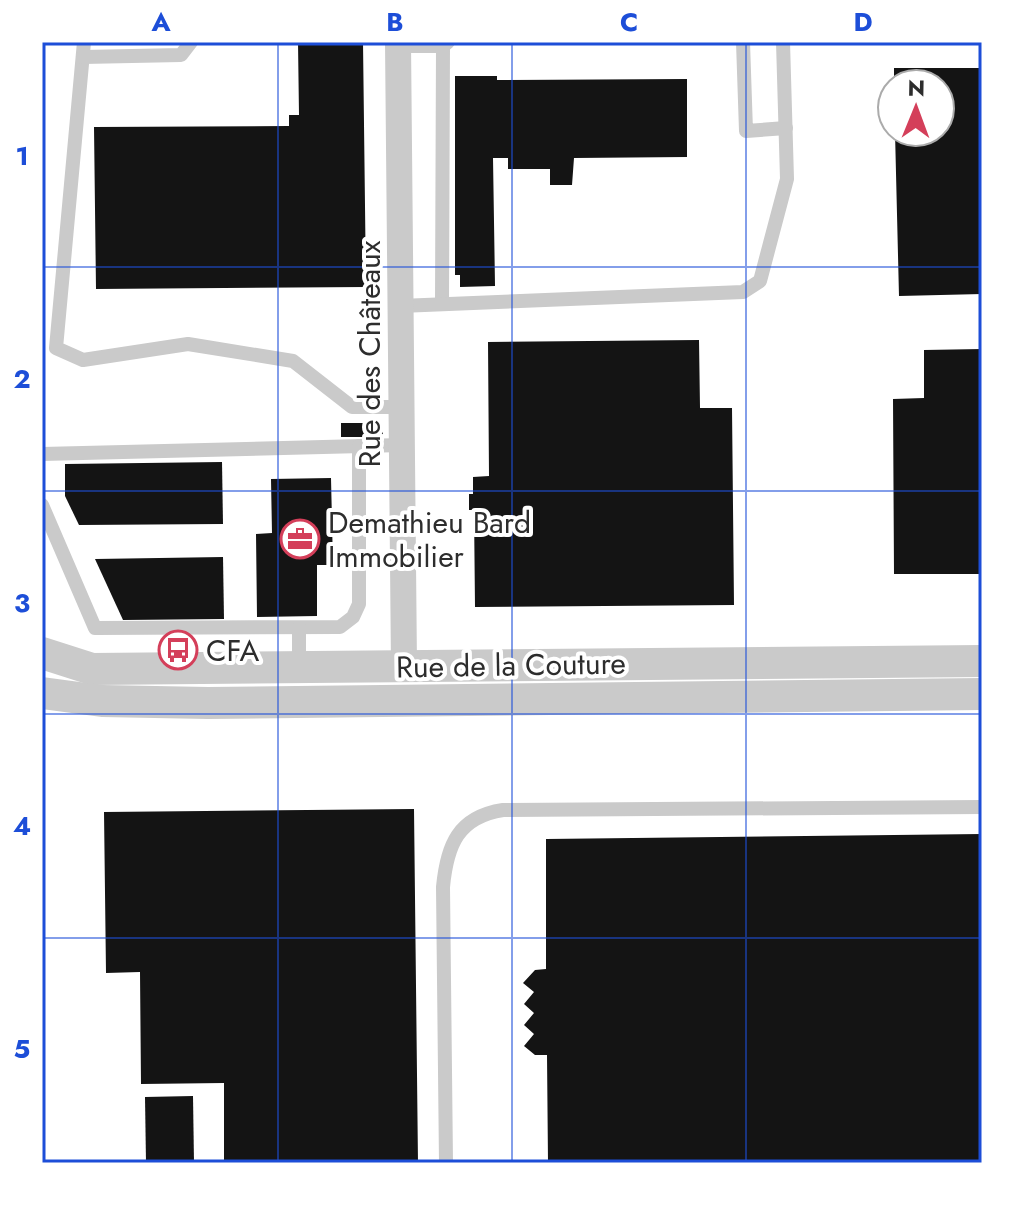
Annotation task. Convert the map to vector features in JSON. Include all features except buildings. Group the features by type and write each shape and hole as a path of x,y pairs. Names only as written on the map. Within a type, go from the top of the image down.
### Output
{"street":[{"name":"Rue des Châteaux","path":"398,44 404,666"},
{"name":"Rue de la Couture","path":"42,653 71,665 92,669 982,661"},
{"name":"Rue de la Couture","path":"42,693 102,701 208,703 982,694"}],"lane":[{"path":"191,42 181,55 83,49 56,348 83,360 188,344 293,361 352,407 401,407"},
{"path":"743,42 746,131 786,128"},
{"path":"400,306 743,292 760,281 787,179 783,42"},
{"path":"398,44 446,44 442,304"},
{"path":"42,454 402,445"},
{"path":"42,505 95,628 340,627 357,611 359,446"},
{"path":"299,628 299,667"},
{"path":"446,1163 443,887 450,845 459,830 473,818 503,810 982,807"}],"place":[{"name":"Demathieu Bard Immobilier","path":"300,539"},
{"name":"CFA","path":"178,650"}]}
